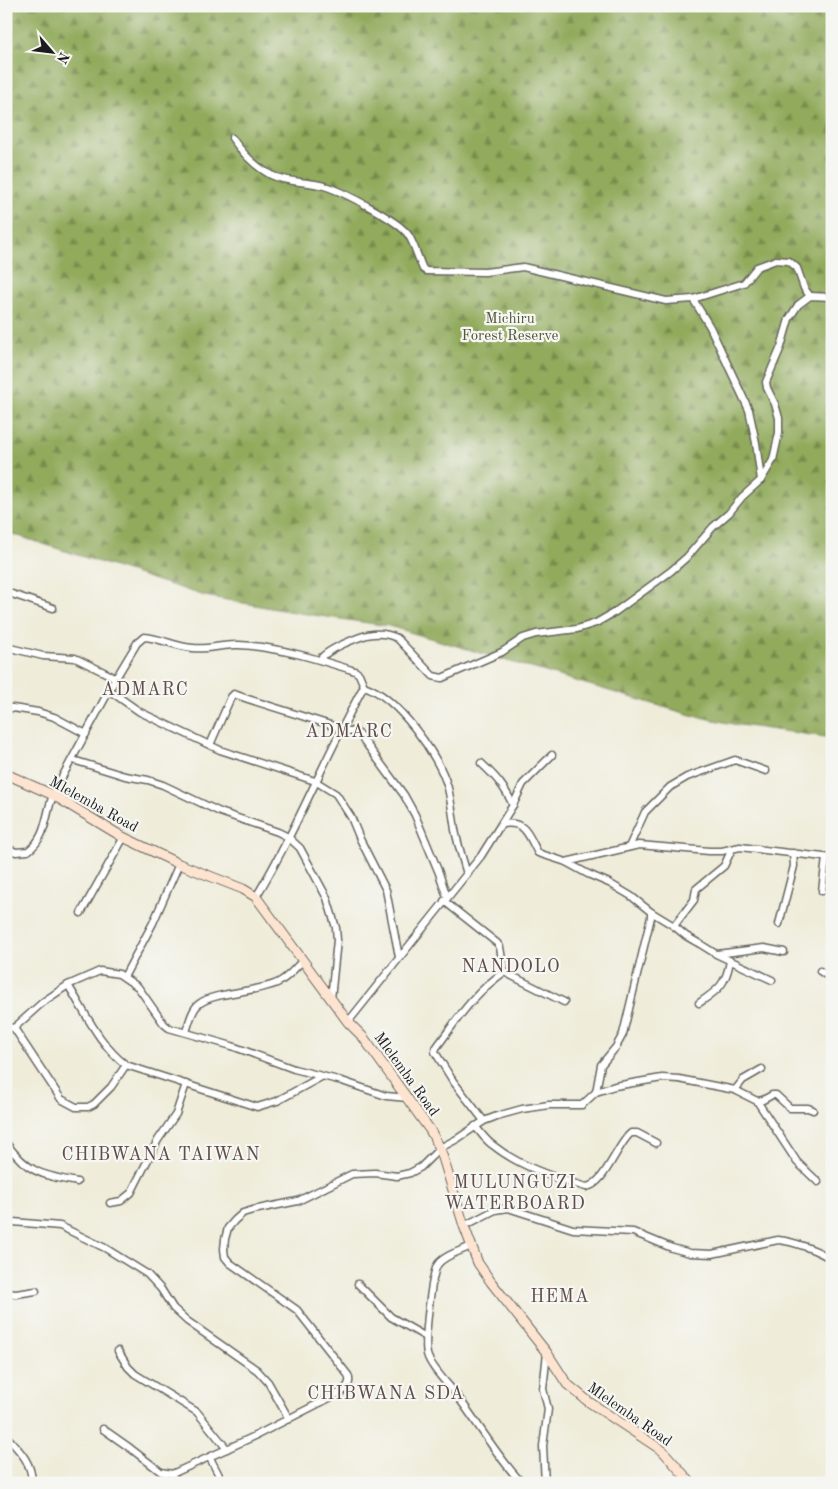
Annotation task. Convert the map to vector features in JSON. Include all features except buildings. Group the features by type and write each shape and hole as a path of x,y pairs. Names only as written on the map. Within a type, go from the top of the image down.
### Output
{"street":[{"path":"232,138 252,162 270,175 296,182 325,186 339,191 397,225 409,236 423,269 426,271 485,272 523,268 666,301 693,299 744,283 757,267 776,260 789,261 798,268 804,288 810,296"},
{"path":"322,660 322,657 328,652 361,636 374,633 391,635 397,638 433,676 442,678 502,652 522,638 536,634 577,629 596,623 615,612 671,571 761,480 772,460 780,433 776,404 767,388 766,382 781,347 789,319 798,305 810,296 832,297"},
{"path":"693,299 710,327 748,410 756,443 761,480"},
{"path":"6,592 53,608"},
{"path":"6,848 22,852 28,851 36,843 46,823 53,796 116,678 137,643 144,637 157,638 180,646 194,648 229,644 255,646 322,660 355,671 359,674 364,686 379,693 401,712 437,762 448,788 456,833 467,874"},
{"path":"6,647 43,656 70,656 116,678"},
{"path":"256,897 364,686"},
{"path":"110,691 140,712 210,745 241,758 315,781 336,794 351,817 386,890 399,957"},
{"path":"210,745 234,694 359,734 404,795 423,832 445,899 497,943 500,947 504,972"},
{"path":"6,706 54,717 86,734"},
{"path":"348,1022 467,874 502,824 523,784 552,755"},
{"path":"73,760 163,785 220,812 268,828 288,837 305,854 327,898 334,918 337,940 331,999"},
{"path":"629,847 645,812 670,787 687,777 735,760 766,771"},
{"path":"481,763 506,789 513,805"},
{"name":"Mlelemba Road","path":"6,774 53,796 124,837 179,864 236,886 256,897 348,1022 363,1037 408,1098 440,1148 471,1246 484,1272 547,1353 562,1377 573,1390 601,1411 663,1451 692,1483"},
{"path":"502,824 520,825 525,828 538,853 566,862 610,883 686,936 716,954 772,980"},
{"path":"81,913 124,837"},
{"path":"566,862 639,845 709,851 722,851 740,847 793,853 829,858 822,891"},
{"path":"674,926 692,902 696,889 724,866 732,849"},
{"path":"779,924 794,866 793,853"},
{"path":"124,977 152,923 179,864"},
{"path":"596,1092 601,1065 616,1047 623,1034 651,912"},
{"path":"716,954 764,948 784,952"},
{"path":"186,1032 197,1005 221,996 275,984 285,978 303,960"},
{"path":"699,1003 719,990 725,979 730,961"},
{"path":"820,971 832,979"},
{"path":"126,1065 111,1087 94,1104 83,1108 76,1107 61,1099 10,1028 68,985 100,972 112,972 124,977 141,990 164,1024 169,1028 321,1077 342,1081 386,1096 408,1098"},
{"path":"504,972 564,1002"},
{"path":"484,1121 453,1081 435,1052 464,1008 487,985 504,972"},
{"path":"68,985 107,1046 126,1065 257,1107 277,1101 321,1077"},
{"path":"735,1090 743,1080 762,1069"},
{"path":"103,1429 164,1474 175,1474 343,1392 349,1385 349,1378 297,1310 230,1263 225,1257 224,1249 228,1228 243,1213 298,1201 352,1174 375,1173 397,1176 410,1173 421,1167 440,1148 475,1126 508,1112 549,1104 582,1105 596,1092 615,1086 662,1078 679,1079 735,1090 757,1101 797,1162 818,1182"},
{"path":"110,1203 121,1201 131,1193 158,1140 172,1120 186,1084"},
{"path":"757,1101 776,1095 790,1108 808,1108 813,1110"},
{"path":"475,1126 492,1145 510,1157 586,1187 592,1186 604,1172 631,1133 637,1133 656,1143"},
{"path":"6,1143 21,1162 28,1167 44,1175 77,1182"},
{"path":"464,1226 495,1210 508,1208 573,1229 632,1232 690,1253 712,1254 785,1240 800,1246 819,1250 832,1260"},
{"path":"6,1219 13,1222 60,1226 105,1248 147,1274 161,1289 173,1308 187,1321 257,1370 268,1382 289,1419"},
{"path":"471,1246 445,1258 437,1266 430,1302 426,1338 427,1354 433,1366 460,1399 510,1470 522,1483"},
{"path":"358,1284 391,1317 426,1338"},
{"path":"6,1293 16,1294 36,1290"},
{"path":"118,1351 135,1374 197,1412 227,1449"},
{"path":"545,1483 543,1446 548,1409 543,1389 547,1353"},
{"path":"6,1436 28,1462 31,1468 32,1483"},
{"path":"210,1458 223,1483"}],"green space":[{"name":"Michiru Forest Reserve","path":"6,6 832,6 832,738 733,724 691,715 389,626 293,612 205,596 6,532"}],"district":[{"name":"ADMARC","path":"145,689"},
{"name":"ADMARC","path":"349,731"},
{"name":"NANDOLO","path":"511,966"},
{"name":"CHIBWANA TAIWAN","path":"161,1154"},
{"name":"MULUNGUZI WATERBOARD","path":"515,1192"},
{"name":"HEMA","path":"560,1296"},
{"name":"CHIBWANA SDA","path":"386,1393"}]}
